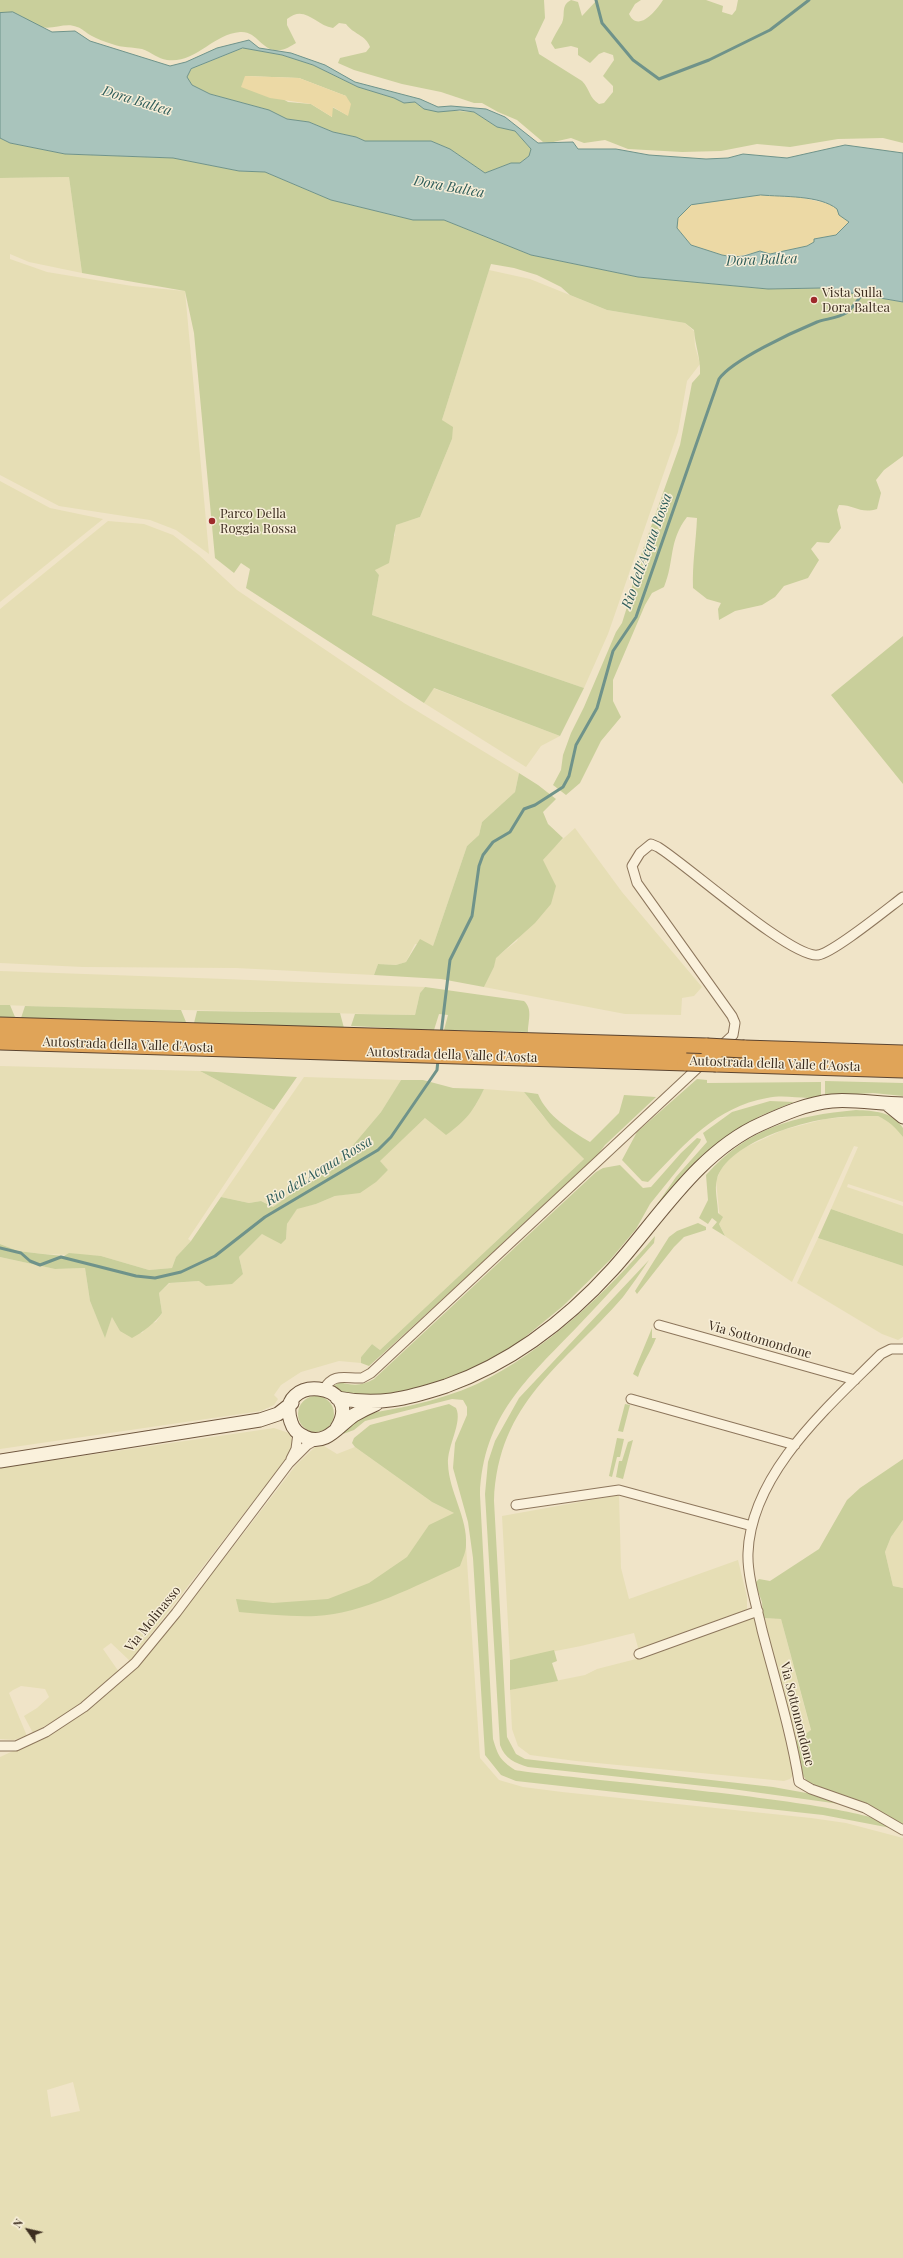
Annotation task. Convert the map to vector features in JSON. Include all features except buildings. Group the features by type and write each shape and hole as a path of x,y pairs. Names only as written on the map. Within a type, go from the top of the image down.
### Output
{"highway":[{"name":"Autostrada della Valle d'Aosta","path":"11,1034 438,1046 521,1050 707,1047 903,1054"},
{"name":"Autostrada della Valle d'Aosta","path":"538,1050 686,1062 903,1069"}],"main road":[{"path":"0,1461 260,1420 278,1414 292,1402 297,1395 306,1389 315,1387 324,1389 337,1398 357,1402 377,1403 426,1393 462,1380 496,1364 526,1347 566,1315 612,1270 702,1166 735,1140 760,1124 806,1107 832,1101 903,1104"},
{"path":"887,1104 903,1117"},
{"path":"337,1398 342,1414 337,1428"},
{"path":"292,1402 289,1415 296,1430"},
{"path":"260,1420 281,1422 296,1430 306,1438 316,1440 328,1436 355,1415 377,1403"}],"street":[{"path":"324,1389 334,1378 343,1376 362,1378 370,1373 733,1035 735,1023 732,1016 637,883 632,866 640,853 651,844 658,847 756,922 803,953 818,956 835,947 903,897"},
{"name":"Via Sottomondone","path":"659,1325 855,1380"},
{"name":"Via Sottomondone","path":"903,1349 891,1349 880,1354 795,1445 772,1477 760,1503 752,1526 748,1554 758,1611 790,1738 799,1782 811,1789 865,1808 903,1830"},
{"path":"631,1399 795,1445"},
{"path":"289,1463 296,1449 296,1430"},
{"path":"289,1463 307,1446 316,1440"},
{"name":"Via Molinasso","path":"0,1746 16,1746 46,1732 84,1707 135,1663 176,1613 289,1463"},
{"path":"516,1505 619,1490 752,1526"},
{"path":"639,1654 758,1611"}],"shaded area":[{"path":"69,177 82,273 29,262 10,254 10,259 47,272 132,286 185,291 209,554 176,530 150,520 59,506 0,475 0,178"},
{"path":"489,270 530,279 607,310 685,323 694,331 695,346 700,364 687,381 678,432 608,634 584,688 372,615 379,575 375,570 395,535 395,525 420,517 452,439 442,420"},
{"path":"0,481 50,508 103,519 0,602"},
{"path":"108,521 144,524 173,535 199,555 237,590 404,703 519,773 515,792 482,822 479,835 467,846 433,946 415,944 406,962 396,965 378,964 374,975 236,968 83,967 0,963 0,609"},
{"path":"433,688 560,736 541,746 526,767 424,703"},
{"path":"575,828 622,892 702,987 694,996 682,998 681,1015 625,1014 484,987 494,967 495,958 517,941 543,860 554,847"},
{"path":"0,971 425,987 420,993 415,1015 0,1005"},
{"path":"0,1066 200,1071 274,1110 188,1239 191,1241 176,1257 172,1268 149,1270 101,1256 43,1254 18,1251 0,1244"},
{"path":"304,1077 401,1080 381,1112 343,1157 273,1207 261,1201 249,1203 221,1197"},
{"path":"484,1089 524,1092 542,1115 584,1159 380,1350 372,1344 361,1357 361,1363 339,1361 301,1372 281,1385 274,1395 278,1399 274,1405 261,1411 0,1449 0,1257 55,1269 85,1268 90,1301 105,1337 112,1317 142,1333 149,1324 156,1322 162,1313 159,1293 170,1283 199,1281 243,1274 239,1257 262,1234 286,1239 287,1224 297,1208 316,1204 335,1196 360,1192 388,1170 379,1161 425,1118 474,1108"},
{"path":"878,1116 886,1119 897,1128 903,1137 903,1202 848,1184 847,1187 903,1206 903,1234 831,1209 858,1147 854,1146 792,1282 725,1236 719,1224 720,1220 716,1181 721,1169 731,1157 744,1148 783,1130 825,1119"},
{"path":"818,1238 903,1266 903,1337 898,1340 882,1334 797,1283"},
{"path":"274,1428 289,1433 293,1442 293,1450 130,1661 111,1643 103,1649 119,1672 77,1707 33,1733 24,1716 37,1708 49,1697 45,1689 21,1686 13,1690 9,1693 27,1736 14,1740 0,1739 0,1468"},
{"path":"324,1446 337,1454 355,1447 432,1502 454,1513 466,1546 480,1758 499,1780 523,1787 562,1792 846,1823 903,1838 903,2258 0,2258 0,1757 50,1734 68,1723 106,1695 138,1666 296,1465 315,1447","holes":["73,2082 80,2111 51,2117 47,2090"]},
{"path":"619,1495 621,1568 629,1599 738,1560 747,1597 747,1611 639,1651 634,1633 581,1646 510,1660 502,1516"},
{"path":"903,1520 903,1588 893,1586 885,1552 891,1537"},
{"path":"758,1615 795,1773 790,1779 784,1781 576,1761 530,1755 518,1746 512,1729 510,1690 585,1675 597,1669 640,1658"},
{"path":"763,1618 781,1619 811,1731 795,1742"}],"green space":[{"path":"0,0 544,0 545,18 535,39 539,54 582,81 593,99 599,104 604,103 613,92 613,86 603,76 614,60 613,55 604,52 599,54 590,63 578,55 578,48 571,46 555,49 551,43 562,23 564,8 571,0 578,2 582,16 597,0 641,0 635,4 629,14 633,19 642,21 656,10 663,0 706,0 723,6 722,12 732,15 736,10 738,0 903,0 903,143 883,138 838,139 790,147 757,144 721,151 682,152 628,149 605,140 584,143 571,138 549,143 543,142 517,120 482,103 474,103 441,92 402,84 354,70 338,63 340,58 366,52 370,47 366,40 346,24 339,23 333,28 305,14 293,15 287,19 287,25 296,43 285,49 270,49 253,36 240,32 221,38 186,58 167,60 142,49 120,46 95,38 81,28 68,25 46,28 35,25 19,15 0,13"},
{"path":"243,48 282,55 313,65 358,87 394,98 404,103 415,102 424,109 474,112 497,127 515,131 531,149 529,156 520,163 511,163 485,173 450,149 431,141 365,141 356,137 333,132 309,122 287,119 269,110 210,94 192,85 187,77 191,69","holes":["245,76 299,78 346,96 347,115 332,107 332,117 311,104 288,102"]},
{"path":"0,138 10,143 65,154 173,158 239,171 265,172 331,200 413,220 444,220 531,255 638,277 768,289 822,288 903,302 903,456 884,470 876,480 881,493 877,509 862,510 845,505 839,505 837,510 841,528 829,543 817,542 811,549 819,560 808,578 784,586 775,597 762,605 735,611 719,620 718,609 721,603 707,599 693,588 697,518 687,517 681,526 674,543 670,568 664,587 652,593 645,605 613,680 613,701 621,717 601,741 580,783 566,795 553,785 561,770 563,755 571,733 584,707 616,632 622,623 637,566 680,445 692,383 700,374 700,363 694,330 685,323 607,310 570,295 561,287 537,275 514,268 491,264 442,420 453,427 452,439 420,517 396,525 389,563 375,570 379,575 372,615 584,688 560,736 434,688 424,703 246,588 250,569 241,563 234,573 215,558 194,333 185,291 82,273 69,177 0,178"},
{"path":"903,636 903,784 831,695"},
{"path":"519,773 556,799 543,812 548,824 563,838 543,860 556,886 551,904 535,923 496,958 494,967 484,987 441,979 374,975 378,964 396,965 406,962 420,939 433,946 467,846 479,835 482,822 515,792"},
{"path":"425,987 524,1001 527,1004 529,1011 528,1032 444,1030 448,1015 439,1014 434,1030 351,1026 355,1014 415,1015 420,993"},
{"path":"0,1005 10,1005 15,1017 0,1017"},
{"path":"25,1006 181,1010 186,1022 21,1018"},
{"path":"197,1011 340,1013 344,1028 194,1023"},
{"path":"200,1071 297,1077 274,1110"},
{"path":"697,1079 707,1080 707,1083 821,1082 821,1097 774,1097 732,1109 703,1128 648,1182 642,1181 622,1160 637,1132"},
{"path":"401,1080 423,1080 453,1088 484,1089 469,1115 446,1135 425,1118 380,1161 388,1170 376,1182 360,1193 335,1196 316,1204 297,1209 287,1224 286,1239 281,1244 262,1234 239,1257 243,1274 232,1284 206,1286 199,1281 169,1283 159,1293 162,1313 148,1327 132,1338 120,1331 112,1317 105,1338 90,1301 85,1268 55,1269 0,1257 0,1244 18,1251 43,1254 64,1256 69,1253 101,1256 149,1270 172,1268 176,1257 191,1241 221,1197 249,1203 261,1201 273,1207 343,1157 381,1112"},
{"path":"825,1081 903,1083 903,1096 873,1093 825,1096"},
{"path":"524,1092 538,1094 542,1102 553,1116 590,1142 619,1113 624,1095 656,1097 605,1145 593,1161 388,1349 369,1366 361,1363 361,1357 372,1344 380,1350 584,1159 552,1127"},
{"path":"770,1101 794,1102 760,1116 729,1136 649,1216 676,1177 707,1142 703,1133 732,1112"},
{"path":"856,1110 882,1113 894,1118 903,1128 903,1137 892,1125 878,1116 826,1119 780,1131 747,1146 723,1167 717,1179 716,1192 718,1213 723,1217 719,1224 725,1236 712,1228 717,1222 712,1218 708,1224 699,1218 708,1200 706,1175 739,1145 774,1127 793,1121 812,1116"},
{"path":"697,1138 701,1139 700,1142 650,1204 636,1229 610,1260 563,1306 519,1342 494,1359 446,1381 384,1398 343,1395 332,1387 340,1382 357,1385 374,1379 596,1172 603,1168 620,1165 643,1188 651,1187 681,1153"},
{"path":"831,1209 903,1234 903,1266 818,1238"},
{"path":"698,1223 706,1227 706,1230 684,1237 674,1247 637,1294 635,1291 669,1237 677,1231"},
{"path":"655,1236 654,1243 525,1382 499,1421 489,1443 483,1467 480,1495 493,1739 496,1750 500,1757 515,1770 781,1801 836,1810 875,1819 891,1828 823,1815 516,1781 501,1775 485,1755 473,1558 468,1522 453,1468 455,1443 467,1415 467,1407 463,1400 452,1399 365,1421 354,1430 343,1434 356,1421 366,1415 445,1396 477,1384 502,1371 527,1355 573,1319 616,1279"},
{"path":"649,1260 623,1297 557,1365 521,1410 508,1436 498,1466 494,1501 507,1737 516,1754 525,1759 773,1787 812,1794 847,1805 732,1789 528,1767 511,1760 502,1750 500,1745 485,1494 488,1462 495,1441 519,1398"},
{"path":"652,1328 652,1338 656,1338 638,1377 633,1374"},
{"path":"320,1396 329,1401 333,1407 333,1421 329,1427 320,1432 312,1432 303,1427 299,1421 298,1410 303,1401 309,1397"},
{"path":"449,1404 456,1408 458,1414 458,1420 448,1457 448,1464 449,1474 466,1535 466,1545 460,1566 390,1597 352,1610 334,1614 297,1616 239,1612 236,1599 273,1603 328,1599 369,1583 407,1557 429,1525 454,1513 432,1502 355,1447 352,1443 354,1438 370,1425"},
{"path":"625,1404 630,1405 623,1432 618,1431"},
{"path":"617,1438 624,1439 620,1457 617,1457 612,1477 609,1476"},
{"path":"633,1440 623,1479 616,1477 619,1461 622,1461 628,1442"},
{"path":"903,1459 903,1520 891,1537 885,1552 893,1586 903,1588 903,1826 878,1810 810,1785 801,1773 795,1742 811,1730 781,1619 763,1618 762,1602 755,1583 759,1579 770,1581 819,1549 847,1500 860,1488"},
{"path":"554,1650 557,1661 552,1663 558,1681 510,1690 510,1660"}],"sand":[{"path":"245,76 299,78 346,96 351,104 348,116 333,107 332,117 311,104 270,98 241,87"},
{"path":"762,195 798,197 830,204 849,222 836,235 814,239 814,242 807,246 770,254 762,251 733,257 691,245 677,228 678,217 691,205"}],"water":[{"name":"Dora Baltea","path":"13,12 52,32 75,31 90,41 170,66 186,62 217,48 249,40 259,48 291,53 325,65 355,82 420,99 438,107 451,106 486,109 505,117 538,143 573,142 578,149 616,149 649,155 706,159 728,158 743,154 787,158 845,145 903,153 903,302 822,288 768,289 638,277 531,255 444,220 413,220 331,200 265,172 239,171 173,158 65,154 10,143 0,138 0,13","holes":["243,48 282,55 313,65 358,87 394,98 404,103 415,102 424,109 438,112 460,110 474,112 497,127 515,131 531,149 529,156 520,163 511,163 485,173 450,149 431,141 365,141 356,137 333,132 309,122 287,119 269,110 210,94 192,85 187,77 191,69","761,195 821,201 830,204 837,209 839,215 849,222 836,235 814,239 814,242 807,246 770,254 760,251 744,256 733,257 691,245 677,228 678,218 691,205"]}],"waterway":[{"path":"596,0 602,23 633,60 659,79 709,60 770,30 809,0"},
{"name":"Rio dell'Acqua Rossa","path":"441,1034 450,960 472,916 479,866 483,855 493,842 510,832 524,809 535,805 563,787 569,776 576,745 597,708 613,651 636,617 719,379 736,363 764,347 817,322 846,313 864,292"},
{"name":"Rio dell'Acqua Rossa","path":"0,1248 21,1253 30,1261 40,1265 61,1257 136,1276 155,1278 181,1272 215,1256 265,1217 378,1150 391,1137 437,1070 438,1060"}],"place":[{"name":"Vista Sulla Dora Baltea","path":"814,300"},
{"name":"Parco Della Roggia Rossa","path":"212,521"}]}
